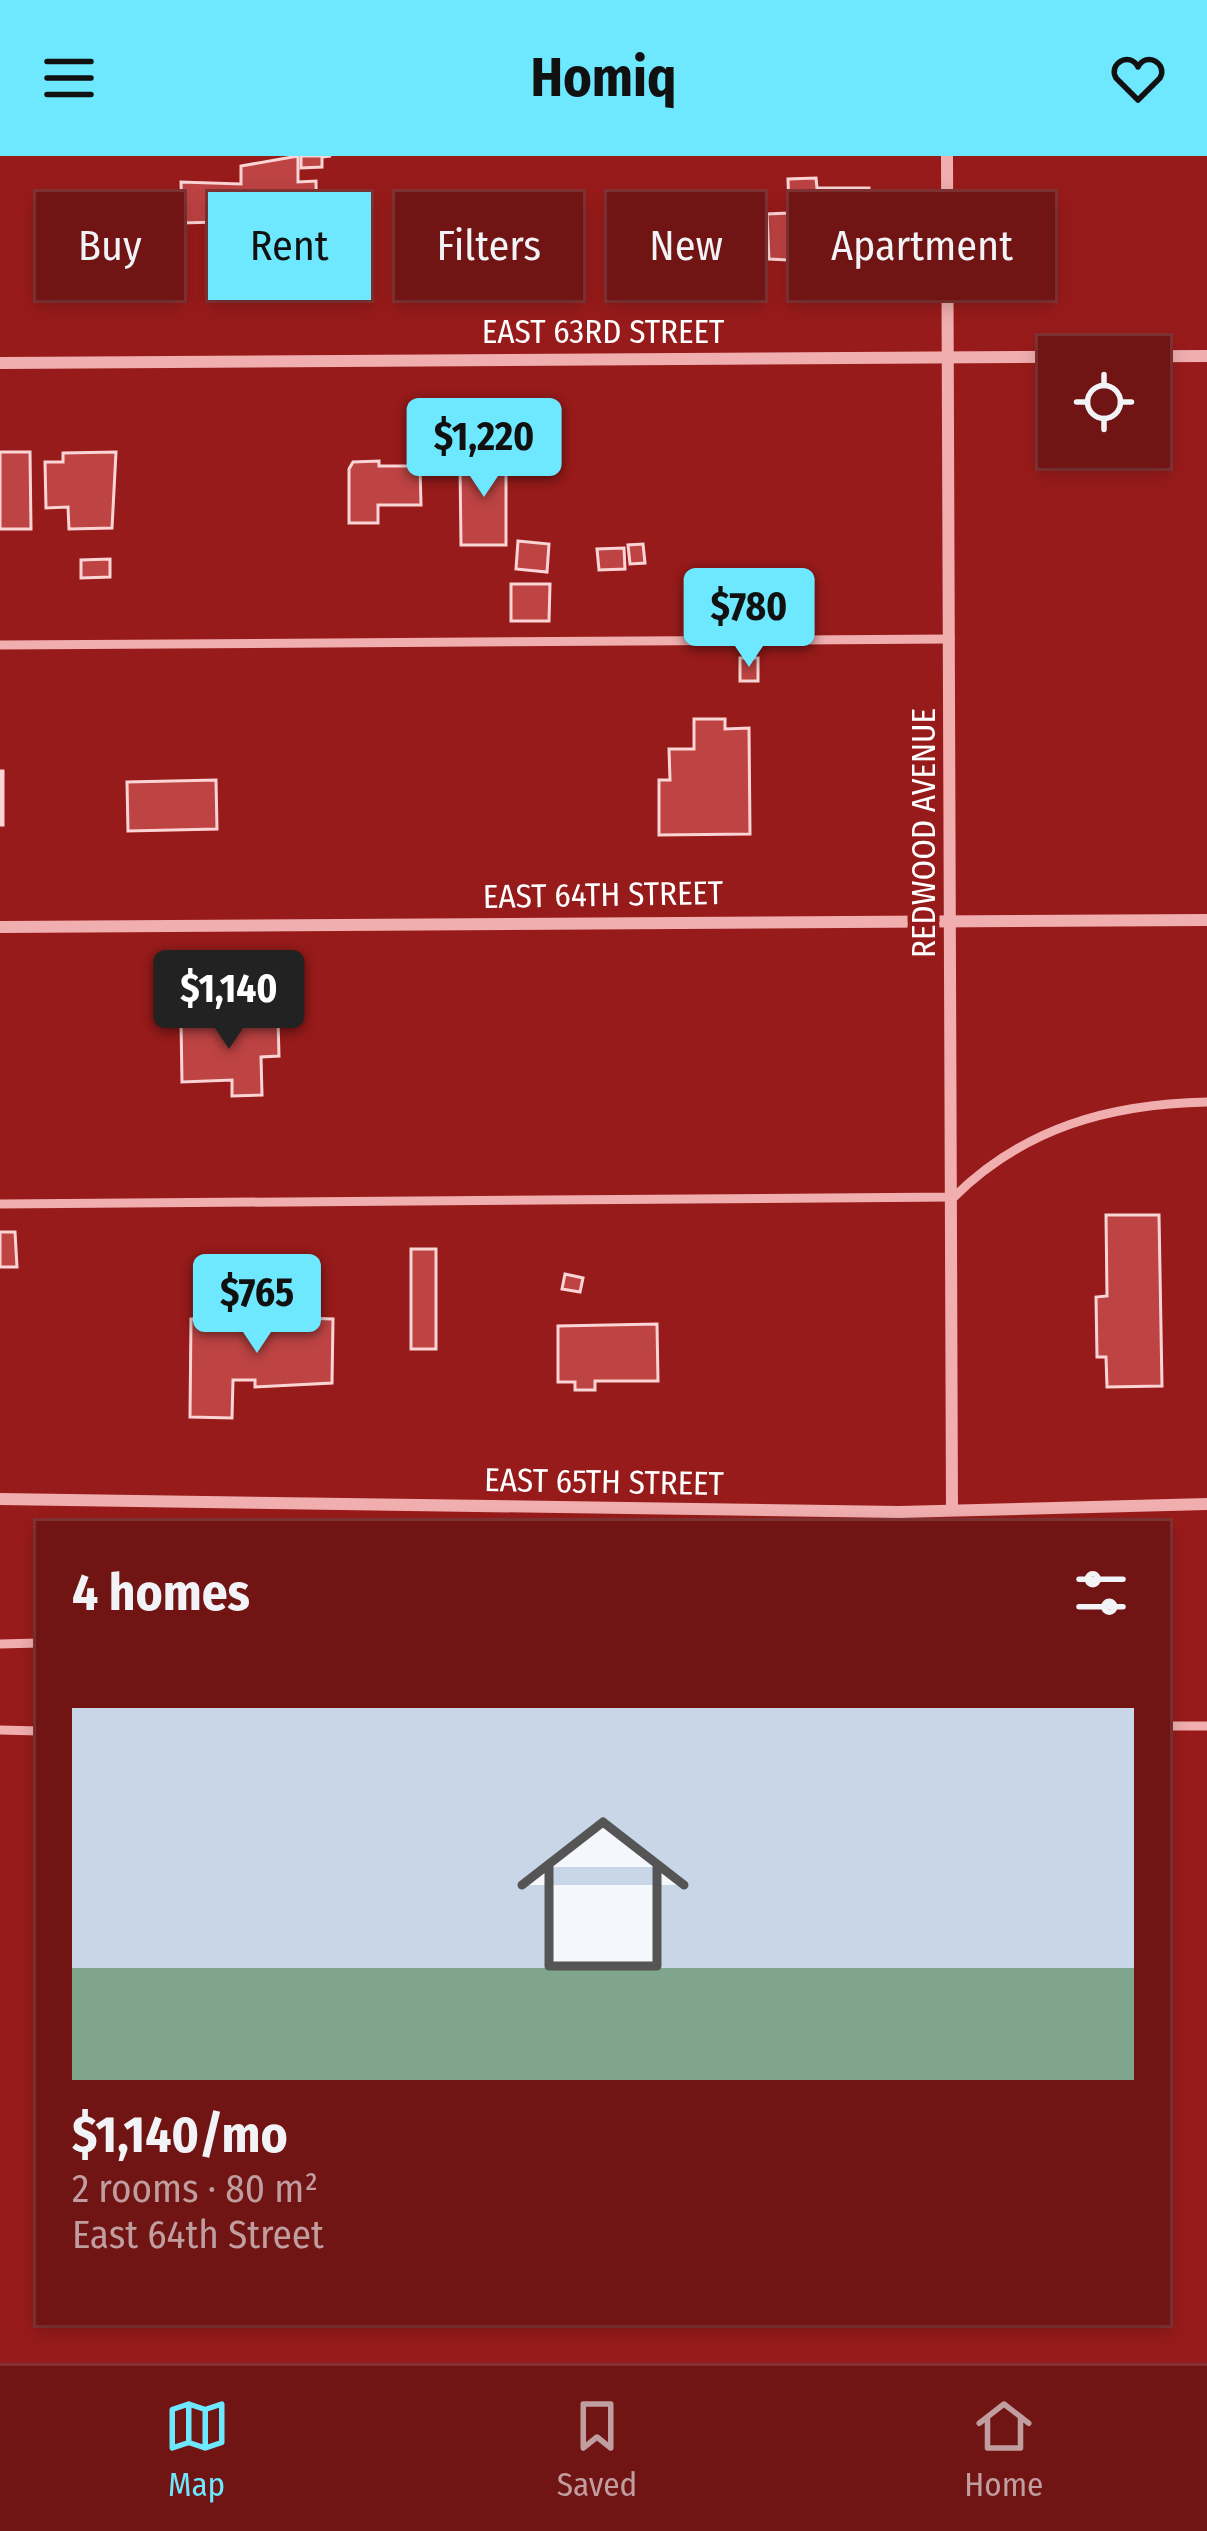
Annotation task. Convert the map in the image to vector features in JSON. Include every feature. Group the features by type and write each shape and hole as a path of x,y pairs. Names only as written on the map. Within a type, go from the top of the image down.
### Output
{"street":[{"name":"REDWOOD AVENUE","path":"947,156 952,1510"},
{"name":"EAST 63RD STREET","path":"0,363 1207,356"},
{"name":"EAST 64TH STREET","path":"0,927 1207,920"},
{"name":"EAST 65TH STREET","path":"0,1499 952,1510 1207,1504"}],"lane":[{"path":"0,645 950,639"},
{"path":"0,1204 954,1197 1006,1152 1056,1126 1104,1113 1207,1102"},
{"path":"0,1644 36,1643"},
{"path":"1170,1726 1207,1726"},
{"path":"0,1730 36,1731"}],"building":[{"path":"298,156 298,182 316,181 316,192 208,192 208,222 184,223 181,182 241,184 241,166"},
{"path":"301,156 331,156 322,157 322,167 301,168"},
{"path":"816,178 817,188 869,188 869,192 789,192 789,213 788,179"},
{"path":"789,213 789,260 769,259 767,214"},
{"path":"527,435 529,465 508,466 507,436"},
{"path":"0,452 30,452 31,529 0,529"},
{"path":"116,452 112,528 69,529 68,507 46,508 45,462 63,462 63,453"},
{"path":"476,452 506,452 506,545 461,545 460,464 476,464"},
{"path":"379,461 379,466 420,466 421,505 378,505 378,523 349,523 349,469 353,462"},
{"path":"518,541 549,544 547,572 516,569"},
{"path":"643,544 645,563 630,564 628,545"},
{"path":"624,548 625,569 599,570 597,549"},
{"path":"110,559 110,577 81,578 81,560"},
{"path":"511,584 550,584 549,621 511,621"},
{"path":"740,658 758,658 758,681 740,681"},
{"path":"694,719 725,719 725,729 749,728 750,834 659,835 659,780 670,780 669,749 694,749"},
{"path":"3,771 3,825 0,825"},
{"path":"216,780 217,829 128,831 127,782"},
{"path":"278,1019 279,1056 261,1057 262,1095 232,1096 232,1080 182,1082 181,1021"},
{"path":"1106,1215 1159,1215 1162,1386 1107,1387 1106,1357 1097,1357 1096,1297 1107,1296"},
{"path":"0,1232 15,1232 17,1267 0,1267"},
{"path":"411,1249 436,1249 436,1349 411,1349"},
{"path":"565,1274 583,1278 580,1292 562,1289"},
{"path":"277,1299 305,1300 304,1318 333,1319 332,1383 255,1387 255,1380 233,1380 232,1418 190,1417 191,1319 276,1320"},
{"path":"657,1324 658,1381 595,1381 595,1390 575,1390 575,1382 558,1382 558,1326"}]}
